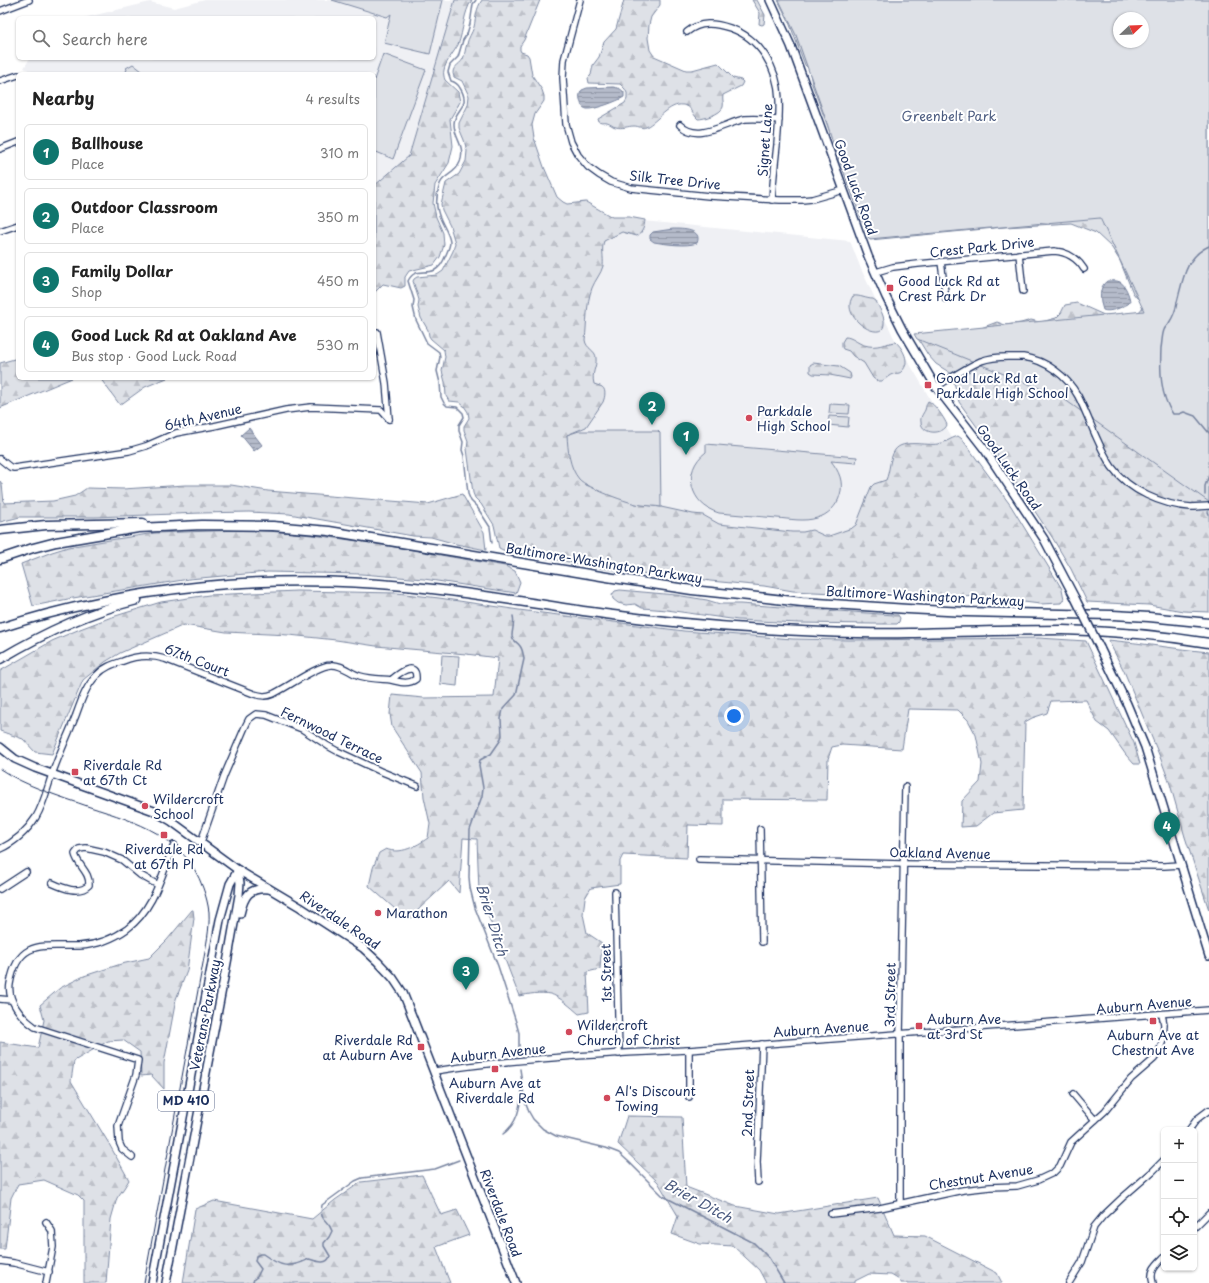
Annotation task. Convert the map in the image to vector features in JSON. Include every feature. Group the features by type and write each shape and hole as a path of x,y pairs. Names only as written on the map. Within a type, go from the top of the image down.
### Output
{"highway":[{"path":"0,530 28,526 64,524 148,522 202,524"},
{"name":"Baltimore-Washington Parkway","path":"0,559 56,542 121,530 202,524 238,524 329,531 621,580 756,597 908,609 966,612 1113,615 1209,623"},
{"path":"0,628 98,602 187,588 241,583 289,581 366,583 441,590 648,619 746,628 850,633 1067,630 1148,635 1209,643"},
{"path":"0,659 50,632 86,617 128,602 187,588"}],"main road":[{"name":"Good Luck Road","path":"770,0 791,46 858,231 886,297 902,329 914,352 936,387 985,450 1047,544 1127,704 1144,747 1209,956"},
{"name":"Riverdale Road","path":"0,747 25,764 154,811 201,842 238,870 271,889 360,946 389,973 399,987 407,1003 516,1283"},
{"name":"Veterans Parkway","path":"152,1283 220,920 230,884 238,870"},
{"name":"Veterans Parkway","path":"166,1283 239,895 240,883 238,870"},
{"path":"229,952 243,900 247,895 254,891 271,889"}],"street":[{"path":"0,11 29,0"},
{"name":"Silk Tree Drive","path":"580,0 564,60 564,113 571,142 578,155 588,167 599,175 611,182 631,188 709,196 772,200 791,201 812,199 844,190"},
{"name":"Signet Lane","path":"687,32 691,28 701,24 715,24 739,32 755,44 766,57 774,73 779,98 779,120 772,200"},
{"path":"0,81 16,76"},
{"path":"680,125 687,130 700,132 744,120 760,118 779,120"},
{"path":"0,149 16,143"},
{"path":"0,231 16,226"},
{"name":"Crest Park Drive","path":"876,272 893,267 1060,251 1078,260 1084,269"},
{"path":"1019,254 1023,291"},
{"path":"941,262 946,299"},
{"name":"64th Avenue","path":"0,459 10,467 14,468 131,451 176,433 298,408 381,410 389,419 386,383 377,332"},
{"path":"936,387 981,361 991,358 1024,357 1044,363 1058,372 1068,382 1078,396 1100,447 1112,468 1135,489 1164,502 1191,507 1209,506"},
{"name":"67th Court","path":"0,849 15,840 32,823 41,808 52,774 88,686 97,674 111,665 137,657 150,656 165,658 262,696 268,696 280,691 313,672 332,664 345,668 360,676 391,680"},
{"name":"Fernwood Terrace","path":"201,842 224,776 245,727 249,719 256,714 266,714 302,729 337,751 417,786"},
{"name":"3rd Street","path":"900,1203 900,1034 905,787"},
{"path":"760,829 762,942"},
{"path":"132,1157 122,1149 119,1142 118,1126 136,1075 138,1060 35,1027 22,1016 11,1000 9,989 11,977 18,962 26,952 36,947 43,946 79,946 94,944 110,939 129,928 147,908 174,844"},
{"path":"52,883 76,890 80,890 89,885 89,878 85,870 78,863 75,854 79,849 86,848 104,852 122,860 140,875 158,885"},
{"name":"Oakland Avenue","path":"700,859 903,864 1181,865"},
{"path":"0,889 26,872"},
{"name":"1st Street","path":"615,892 619,1054"},
{"path":"0,999 11,1000"},
{"name":"Auburn Avenue","path":"434,1071 475,1065 1209,1010"},
{"name":"Chestnut Avenue","path":"831,1214 880,1208 963,1190 1017,1186 1038,1180 1053,1173 1060,1166 1071,1142 1105,1111 1131,1079 1154,1059 1159,1052 1164,1040 1164,1024 1162,1014"},
{"name":"2nd Street","path":"758,1182 757,1162 762,1044"},
{"path":"689,1050 689,1098"},
{"path":"1073,1094 1095,1120"},
{"path":"1191,1127 1209,1110"},
{"path":"1069,1283 1082,1262 1094,1227 1161,1163"},
{"path":"1197,1225 1209,1213"},
{"path":"46,1222 52,1231 53,1247 46,1283"},
{"path":"1153,1283 1151,1275 1154,1267 1161,1260"},
{"path":"0,1261 49,1272"}],"shaded area":[{"path":"205,0 455,0 409,156 376,184 376,72 33,72 24,68 29,60 376,60 376,16 91,16 150,2 174,8"},
{"name":"Parkdale High School","path":"571,214 850,241 861,269 893,336 965,460 871,543 550,513"}],"green space":[{"path":"332,0 443,0 430,54 384,43 391,14 387,17"},
{"path":"455,0 472,0 465,16 458,45 448,61 444,71 445,80 458,92 460,102 450,119 453,146 449,163 435,185 433,203 436,217 443,233 444,245 440,257 434,265 409,271 405,277 405,286 401,288 383,284 376,291 376,184 409,156"},
{"path":"482,0 540,0 524,40 520,46 520,50 529,57 532,75 542,90 544,96 544,101 535,114 532,125 534,138 544,167 557,197 567,204 586,202 612,217 629,217 645,220 641,233 637,236 622,232 604,241 603,266 590,294 585,340 587,345 596,355 593,376 594,384 604,389 605,395 603,402 586,427 567,435 586,485 636,504 703,515 719,524 792,532 812,530 825,536 829,536 852,528 856,525 871,487 874,484 886,480 895,450 903,445 909,444 943,443 958,436 962,439 1011,506 1062,589 1064,599 1061,603 1040,604 975,596 940,599 904,597 882,593 855,594 793,591 764,586 710,581 687,576 638,573 601,568 499,548 494,525 473,493 467,449 468,441 464,430 464,426 469,418 468,412 459,402 449,401 446,396 445,382 442,371 445,357 444,350 429,336 428,330 421,318 418,307 419,300 413,281 417,277 437,275 443,271 453,251 455,243 441,204 446,183 459,174 466,161 467,151 459,128 459,123 468,105 469,96 462,81 454,77 453,71 464,57 474,27 477,10"},
{"path":"624,0 660,0 660,5 651,17 649,25 648,38 650,50 654,56 686,70 692,70 718,63 733,78 743,82 741,86 723,95 722,110 708,117 698,119 688,107 678,105 668,110 645,128 634,126 618,128 607,123 599,122 598,119 625,103 627,99 627,93 620,84 589,83 588,78 591,75 593,65 599,57 604,42 616,29"},
{"path":"752,0 757,0 765,15 764,24 762,25 759,24 760,13"},
{"name":"Greenbelt Park","path":"778,0 1209,0 1209,612 1183,611 1149,605 1087,602 1071,569 1052,537 996,453 959,402 952,374 936,364 928,355 917,337 981,328 997,322 1005,325 1031,320 1039,322 1045,321 1056,318 1061,313 1065,305 1077,303 1104,315 1138,313 1144,306 1142,300 1137,298 1133,293 1120,261 1112,248 1096,233 1071,223 1005,227 870,240 812,84 809,69 805,65 789,22"},
{"name":"Greenbelt Park","path":"779,0 1209,0 1209,502 1061,397 917,339 914,334 1144,311 1100,218 869,239 835,149 796,35"},
{"path":"383,54 426,70 393,159 376,152 376,74"},
{"path":"133,64 142,71 126,72 126,68"},
{"path":"853,296 873,299 876,301 884,318 882,329 877,331 870,330 862,326 856,320 851,312 850,304"},
{"path":"845,337 869,346 896,342 905,356 905,367 900,373 892,375 882,381 877,381 873,378 864,363 853,356 849,351 843,349 842,342"},
{"path":"16,359 16,380 67,380 0,408 0,363"},
{"path":"813,363 839,366 850,373 851,377 850,379 830,375 813,374 810,372 810,365"},
{"path":"101,380 162,380 145,387 120,405"},
{"path":"928,401 942,415 946,422 947,425 941,431 929,431 922,426 921,419"},
{"path":"830,404 850,405 849,414 829,413"},
{"path":"829,416 849,417 848,427 828,425"},
{"path":"579,431 658,431 660,433 661,507 636,504 619,499 591,487 579,479 571,464 567,435"},
{"path":"706,444 857,457 856,463 831,461 841,481 841,490 837,503 832,510 825,515 817,518 802,520 719,513 709,509 701,503 692,487 691,478 693,468 706,452"},
{"path":"0,481 2,484 4,503 53,501 75,496 87,488 123,489 185,485 231,485 268,491 428,504 462,494 484,532 486,550 431,537 413,536 289,514 249,512 95,517 20,517 0,522"},
{"path":"241,530 307,534 505,566 515,571 520,582 516,593 424,579 361,574 268,572 189,579 33,606 21,564 68,547 155,533"},
{"path":"620,590 676,595 707,600 720,604 740,604 898,615 900,618 897,624 798,623 738,620 642,608 635,604 626,605 618,603 613,599 612,595 615,591"},
{"path":"297,591 397,593 684,631 793,639 849,640 1039,638 1086,641 1134,743 1140,764 1134,764 1109,731 1097,722 1086,700 1051,701 1047,713 1025,722 1023,810 993,813 976,826 961,827 962,801 980,782 982,764 976,735 968,720 958,710 908,709 902,749 842,745 832,747 828,759 827,800 723,799 723,826 688,825 687,858 623,855 620,861 620,884 591,888 585,898 583,914 587,933 602,943 600,969 587,972 589,1012 579,1014 554,995 538,993 519,996 479,892 477,839 463,838 459,893 449,881 419,909 412,918 403,916 369,886 373,868 379,853 386,849 397,851 408,849 418,844 428,838 430,824 424,797 422,773 392,727 390,714 392,695 424,698 494,697 498,658 376,646 289,635 226,632 184,625 120,653 105,662 83,680 52,754 35,752 23,739 0,731 0,671 52,641 109,618 161,602 209,595"},
{"path":"1108,640 1209,652 1209,910 1185,837 1170,784 1160,757 1124,671"},
{"path":"442,655 459,656 457,686 440,684"},
{"path":"192,910 194,918 187,971 176,999 164,1063 164,1089 151,1075 141,1076 140,1052 123,1040 108,1041 74,1061 71,1081 129,1180 117,1198 111,1219 106,1283 84,1283 84,1201 78,1195 44,1180 18,1184 11,1198 5,1249 0,1249 0,1042 38,1048 44,1020 40,1005 60,988 84,976 121,964 149,958 167,940"},
{"path":"627,1116 682,1117 686,1187 735,1206 779,1214 878,1198 894,1235 925,1236 997,1273 1002,1283 901,1283 901,1281 891,1275 869,1274 855,1281 855,1283 766,1283 759,1270 733,1246 700,1244 672,1234 678,1216 658,1182 618,1144"},
{"path":"422,1175 441,1215 457,1210 469,1235 436,1247 450,1283 183,1283 195,1209 214,1201 312,1219 335,1200 361,1182"}],"water":[{"path":"587,88 619,88 623,91 624,97 612,103 595,108 587,109 582,106 580,93 582,90"},
{"path":"673,229 694,232 698,238 697,243 687,245 670,244 654,242 650,239 650,235 653,232"},
{"path":"1107,281 1117,281 1122,283 1129,297 1130,302 1128,304 1112,310 1103,310 1101,303 1101,290"},
{"path":"249,428 262,445 254,451 241,435"}],"waterway":[{"name":"Brier Ditch","path":"476,0 473,4 467,34 463,40 458,57 450,65 448,72 451,81 456,83 459,87 463,94 464,100 462,108 457,115 454,124 462,151 460,162 455,170 444,178 440,184 437,197 438,211 449,236 450,246 441,265 431,271 416,273 408,281 414,300 413,307 416,320 427,343 439,352 440,357 437,371 441,397 447,406 457,407 463,413 464,417 459,425 459,431 463,442 462,450 468,494 471,501 477,507 490,527 492,543"},
{"path":"1209,246 1195,256 1186,270 1174,313 1163,332 1161,348 1163,391 1169,407 1173,414 1184,412 1195,416 1209,433"},
{"path":"1205,495 1205,486 1209,475"},
{"name":"Brier Ditch","path":"513,616 514,622 512,636 521,648 524,659 516,695 503,709 501,719 502,735 500,741 491,754 480,760 479,765 483,788 482,796 470,830 469,877 475,908 498,966 516,1022 519,1033 519,1055"},
{"name":"Brier Ditch","path":"520,1069 525,1102 533,1119 543,1129 556,1136 606,1148 619,1153 663,1196 754,1243 769,1258 784,1283"},
{"path":"503,1134 515,1120 522,1090"},
{"path":"254,1283 254,1279 257,1277 261,1269 255,1261 256,1256 260,1254 263,1254 275,1262 285,1265 295,1264 309,1259 318,1262 324,1262 329,1259 330,1256 324,1246 324,1243 332,1231 323,1218 321,1211 322,1205 355,1181 362,1178 435,1169 459,1160"}],"tram line":[{"path":"0,769 32,786 142,826 172,843 195,870 206,897 209,909 206,944 144,1283"}],"place":[{"name":"Good Luck Rd at Crest Park Dr","path":"890,288"},
{"name":"Good Luck Rd at Parkdale High School","path":"928,385"},
{"name":"Parkdale High School","path":"749,418"},
{"name":"Outdoor Classroom","path":"652,425"},
{"name":"Ballhouse","path":"686,455"},
{"name":"Riverdale Rd at 67th Ct","path":"75,772"},
{"name":"Wildercroft School","path":"145,806"},
{"name":"Riverdale Rd at 67th Pl","path":"164,835"},
{"name":"Good Luck Rd at Oakland Ave","path":"1167,845"},
{"name":"Marathon","path":"378,913"},
{"name":"Family Dollar","path":"466,990"},
{"name":"Auburn Ave at Chestnut Ave","path":"1153,1021"},
{"name":"Auburn Ave at 3rd St","path":"919,1026"},
{"name":"Wildercroft Church of Christ","path":"569,1032"},
{"name":"Riverdale Rd at Auburn Ave","path":"421,1047"},
{"name":"Auburn Ave at Riverdale Rd","path":"495,1069"},
{"name":"Al's Discount Towing","path":"607,1098"}]}
